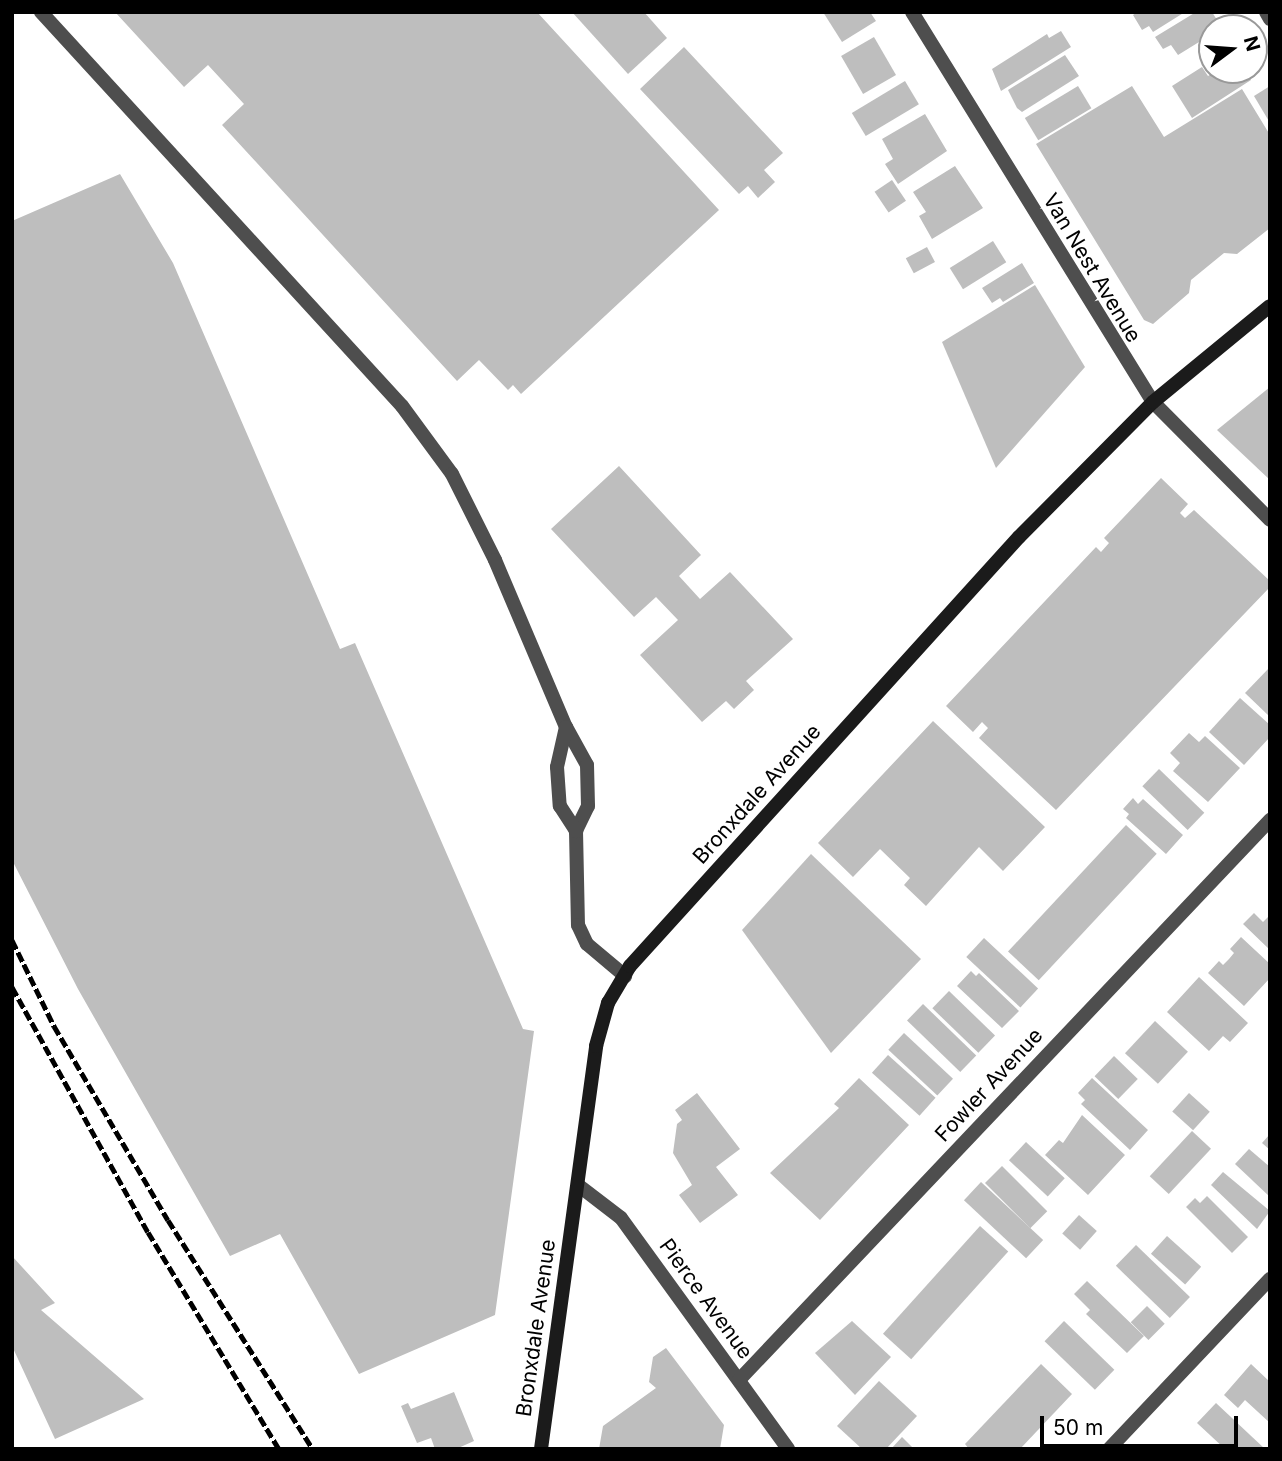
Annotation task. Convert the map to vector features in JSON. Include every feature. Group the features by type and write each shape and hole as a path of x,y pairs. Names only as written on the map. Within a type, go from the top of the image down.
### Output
{"street":[{"path":"41,12 402,406 452,474 495,560 566,727 587,765 588,806 576,831 581,936 625,976"},
{"name":"Van Nest Avenue","path":"912,12 1153,402 1270,520"},
{"path":"1266,12 1270,19"},
{"name":"Bronxdale Avenue","path":"541,1449 601,1025 625,976 956,603 1153,402 1270,306"},
{"path":"566,727 557,767 560,806 576,831"},
{"name":"Fowler Avenue","path":"739,1380 1270,820"},
{"name":"Pierce Avenue","path":"578,1185 621,1218 788,1449"},
{"path":"1109,1449 1270,1279"}],"building":[{"path":"115,12 537,12 719,210 521,394 513,385 508,390 479,360 457,381 222,125 244,104 208,65 184,87"},
{"path":"572,12 644,12 667,38 628,74"},
{"path":"823,12 870,12 876,21 842,42"},
{"path":"1137,12 1185,12 1153,32 1149,26 1142,30 1133,15"},
{"path":"1196,12 1213,14 1198,14 1198,43 1178,55 1171,45 1163,49 1155,37"},
{"path":"1061,31 1071,47 1001,91 992,69 1047,34 1049,38"},
{"path":"874,37 896,75 863,94 841,56"},
{"path":"684,47 783,153 764,170 775,182 758,198 748,186 739,194 640,89"},
{"path":"1065,55 1079,76 1022,112 1017,108 1008,90"},
{"path":"1198,70 1198,84 1245,84 1192,118 1172,86"},
{"path":"905,81 919,104 866,136 852,113"},
{"path":"1078,86 1091,108 1038,140 1025,118"},
{"path":"1132,86 1164,137 1242,89 1270,135 1270,228 1237,254 1224,253 1191,280 1189,293 1153,324 1144,320 1036,144"},
{"path":"1270,86 1270,123 1254,96"},
{"path":"925,114 947,151 898,184 885,164 893,159 882,139"},
{"path":"955,166 983,208 932,239 919,216 926,212 913,192"},
{"path":"120,174 173,263 340,649 355,643 523,1029 534,1031 495,1315 359,1374 280,1234 230,1256 78,989 12,860 12,221"},
{"path":"892,180 906,201 889,212 875,192"},
{"path":"993,241 1006,262 963,289 950,268"},
{"path":"927,247 935,262 914,273 906,258"},
{"path":"1022,263 1034,283 1003,302 1000,298 992,303 982,288"},
{"path":"1035,285 1085,367 996,468 942,342"},
{"path":"1270,387 1270,480 1217,430"},
{"path":"619,466 701,555 679,576 700,599 730,572 793,639 746,681 754,690 734,709 726,701 702,722 640,655 678,620 656,597 634,617 551,529"},
{"path":"1161,478 1188,504 1180,513 1185,518 1194,510 1270,581 1270,587 1056,810 979,738 988,728 982,722 973,732 946,706 1096,547 1101,552 1109,543 1104,538"},
{"path":"1270,667 1270,717 1245,693"},
{"path":"1240,698 1270,725 1270,737 1244,765 1209,732"},
{"path":"933,721 1045,827 1003,871 979,847 926,906 904,885 910,878 880,849 853,877 818,843"},
{"path":"1189,733 1199,742 1205,736 1240,768 1208,802 1173,771 1180,763 1170,753"},
{"path":"1159,769 1204,813 1188,830 1142,786"},
{"path":"1133,798 1138,804 1143,799 1183,835 1166,854 1126,818 1129,814 1123,809"},
{"path":"1126,825 1157,854 1039,980 1008,952"},
{"path":"811,854 921,959 831,1053 742,930"},
{"path":"1254,913 1263,922 1270,915 1270,950 1243,924"},
{"path":"1241,937 1270,964 1270,978 1244,1006 1208,973 1219,961 1223,965 1229,959 1234,953 1230,949"},
{"path":"984,938 1038,988 1020,1007 966,957"},
{"path":"971,971 976,976 979,973 1019,1011 1002,1028 957,986"},
{"path":"1199,977 1248,1023 1230,1042 1223,1036 1209,1051 1167,1012"},
{"path":"949,991 995,1035 978,1053 932,1008"},
{"path":"923,1004 976,1055 960,1072 907,1021"},
{"path":"1155,1021 1188,1052 1158,1084 1125,1053"},
{"path":"904,1033 953,1079 937,1096 888,1050"},
{"path":"888,1055 936,1098 920,1116 872,1073"},
{"path":"1114,1056 1138,1079 1118,1099 1095,1076"},
{"path":"859,1078 909,1125 820,1220 770,1173 839,1108 834,1104"},
{"path":"1092,1078 1148,1130 1130,1150 1081,1104 1085,1100 1078,1093"},
{"path":"697,1093 740,1149 716,1167 738,1195 700,1223 679,1195 692,1185 673,1153 677,1124 682,1120 675,1110"},
{"path":"1189,1093 1210,1112 1193,1130 1172,1112"},
{"path":"1082,1115 1125,1155 1088,1195 1045,1155 1059,1140 1063,1143"},
{"path":"1192,1131 1211,1149 1169,1194 1150,1176"},
{"path":"1270,1134 1270,1150 1262,1143"},
{"path":"1026,1142 1065,1178 1048,1196 1009,1160"},
{"path":"1249,1149 1270,1167 1270,1197 1235,1164"},
{"path":"1002,1166 1047,1211 1030,1228 985,1183"},
{"path":"1223,1172 1270,1211 1257,1229 1211,1185"},
{"path":"981,1182 1043,1240 1026,1258 964,1200"},
{"path":"1207,1196 1248,1237 1232,1253 1186,1207 1195,1198 1200,1203"},
{"path":"1079,1215 1097,1231 1080,1250 1062,1234"},
{"path":"980,1226 1008,1251 911,1359 883,1334"},
{"path":"1167,1236 1201,1267 1185,1285 1151,1254"},
{"path":"1136,1245 1190,1297 1170,1318 1116,1266"},
{"path":"12,1256 55,1303 41,1310 144,1399 55,1439 12,1346"},
{"path":"1087,1281 1144,1336 1127,1353 1086,1314 1090,1310 1074,1294"},
{"path":"1147,1306 1165,1324 1148,1340 1131,1322"},
{"path":"852,1321 891,1357 855,1395 815,1353"},
{"path":"1064,1321 1114,1370 1095,1390 1045,1341"},
{"path":"666,1348 724,1425 720,1449 599,1449 603,1426 656,1388 649,1382 653,1357"},
{"path":"1041,1364 1072,1394 1020,1449 969,1449 965,1444"},
{"path":"1251,1364 1270,1382 1270,1423 1245,1400 1238,1408 1224,1395"},
{"path":"879,1381 917,1416 886,1449 862,1449 837,1426"},
{"path":"454,1392 474,1441 456,1449 435,1449 431,1438 417,1443 401,1406 408,1403 411,1409"},
{"path":"1216,1403 1265,1449 1225,1449 1197,1423"},
{"path":"902,1437 914,1449 891,1449"}],"railway":[{"path":"12,940 54,1026 168,1220 313,1449"},
{"path":"12,987 148,1232 279,1449"}]}
